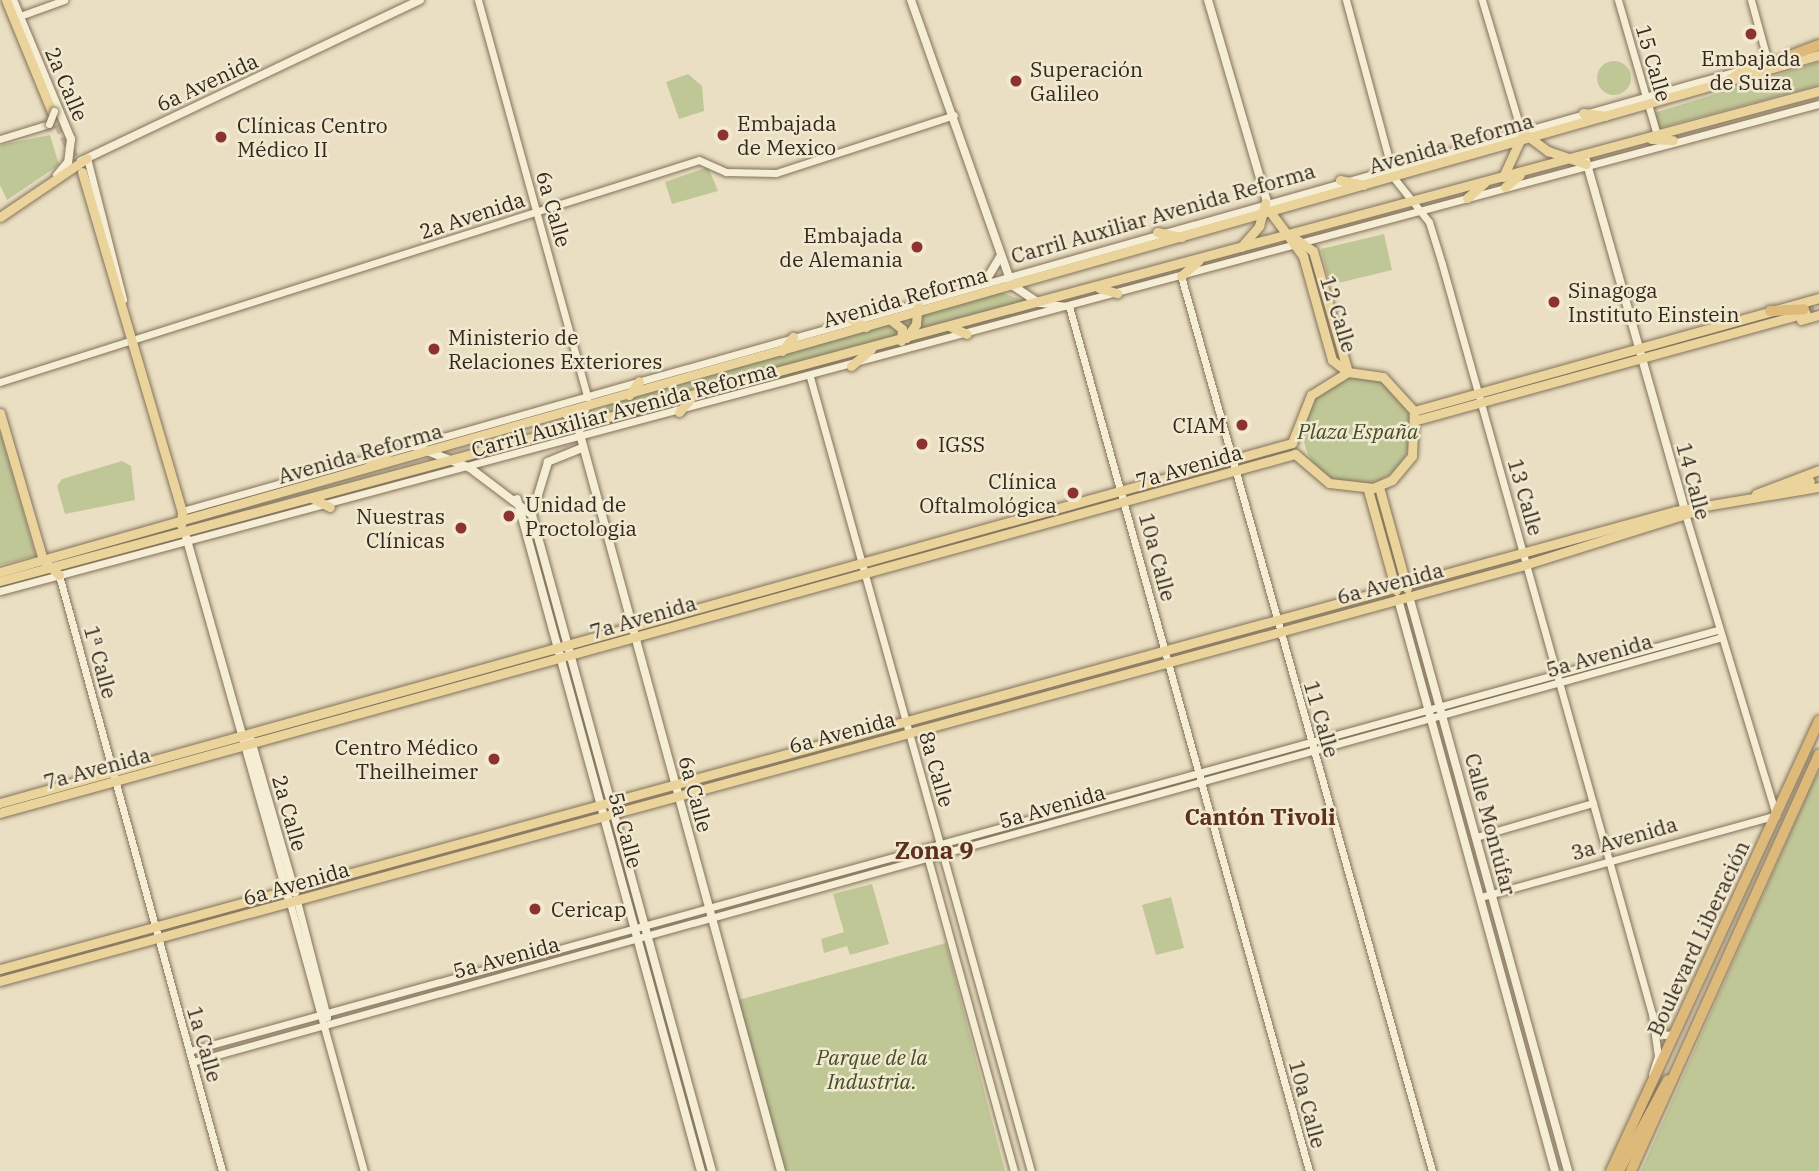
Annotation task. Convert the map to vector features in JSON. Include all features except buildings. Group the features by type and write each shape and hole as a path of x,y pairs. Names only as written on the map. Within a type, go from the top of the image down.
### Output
{"highway":[{"path":"1790,56 1819,45"},
{"path":"1772,316 1805,311"},
{"name":"Boulevard Liberación","path":"1611,1171 1819,721"},
{"name":"Boulevard Liberación","path":"1631,1171 1670,1076 1816,767 1819,754"},
{"path":"1619,1171 1670,1076"}],"main road":[{"name":"2a Calle","path":"6,0 53,111"},
{"name":"2a Calle","path":"13,0 72,147 52,179"},
{"name":"6a Avenida","path":"5,210 87,158 420,0"},
{"path":"911,0 954,115 1012,285 1039,303"},
{"path":"1208,0 1267,214 1301,244 1311,229"},
{"path":"1790,56 1819,53"},
{"name":"Avenida Reforma","path":"0,572 185,517 430,452 1394,178 1524,137 1611,117 1716,87 1819,53"},
{"path":"1716,87 1746,68"},
{"path":"1503,177 1524,137 1570,158 1585,159 1643,139 1664,138 1819,91"},
{"path":"1583,113 1611,117"},
{"path":"5,210 87,158"},
{"name":"Avenida Reforma","path":"0,581 717,391 1570,158"},
{"name":"14 Calle","path":"1585,159 1688,511"},
{"path":"1505,187 1524,171"},
{"name":"2a Calle","path":"82,172 192,541 293,902"},
{"path":"1340,180 1365,186"},
{"path":"1467,198 1488,181"},
{"path":"1240,248 1267,214"},
{"path":"1157,232 1183,238"},
{"name":"12 Calle","path":"1301,244 1348,372"},
{"path":"985,282 1001,255"},
{"path":"1181,276 1200,259"},
{"path":"1098,287 1117,293"},
{"path":"1416,415 1482,403 1643,357 1819,299"},
{"path":"901,341 914,329 919,311 918,300"},
{"path":"1416,415 1479,393 1639,346 1772,316 1819,315"},
{"path":"851,319 866,327"},
{"path":"891,320 902,328 901,341"},
{"path":"951,327 967,334"},
{"path":"782,351 793,337"},
{"path":"851,366 871,349"},
{"path":"1348,372 1383,377 1416,415 1412,456 1379,487 1368,490"},
{"name":"7a Avenida","path":"246,737 566,658 633,632 862,562 1292,443 1311,395 1348,372"},
{"path":"629,395 639,381"},
{"path":"717,391 727,399"},
{"path":"679,412 691,397"},
{"name":"6a Calle","path":"586,407 578,426 582,448 780,1171"},
{"path":"564,412 578,426"},
{"path":"0,413 43,560 59,575"},
{"name":"5a Calle","path":"412,445 470,468 517,499 532,515 563,647"},
{"path":"532,515 548,462 582,448"},
{"path":"361,471 389,452"},
{"name":"7a Avenida","path":"0,813 246,737 563,647 866,573 1295,454 1329,483 1368,490"},
{"name":"6a Avenida","path":"1755,495 1819,470"},
{"path":"1755,495 1810,481"},
{"name":"Calle Montúfar","path":"1379,487 1568,1171"},
{"name":"6a Avenida","path":"0,981 609,815 677,791 906,721 1276,619 1688,511 1755,495 1819,487"},
{"name":"Calle Montúfar","path":"1368,490 1555,1171"},
{"path":"312,498 330,506"},
{"name":"5a Calle","path":"517,499 563,647 606,804 637,938 701,1171"},
{"name":"6a Avenida","path":"0,969 606,804 677,791 1169,662 1527,564 1688,511"},
{"name":"7a Avenida","path":"0,803 114,776"},
{"name":"5a Calle","path":"609,815 645,925 712,1171"}],"street":[{"path":"20,16 64,0"},
{"name":"6a Calle","path":"478,0 588,394 586,407"},
{"name":"13 Calle","path":"1346,0 1394,178 1433,231 1482,403 1652,1014 1658,1056 1652,1085"},
{"path":"1482,0 1524,137"},
{"name":"15 Calle","path":"1618,0 1644,96 1664,138"},
{"path":"1751,0 1768,62"},
{"name":"Carril Auxiliar Avenida Reforma","path":"185,517 389,452 588,394 1340,180 1524,137 1583,113 1790,56"},
{"path":"0,139 49,124 53,111 52,97"},
{"name":"Carril Auxiliar Avenida Reforma","path":"0,591 330,506 1301,244 1505,187 1585,159 1664,138 1819,104"},
{"name":"2a Avenida","path":"0,382 135,344 699,160 726,172 776,173 954,115"},
{"name":"2a Calle","path":"87,158 123,303"},
{"name":"11 Calle","path":"1181,276 1432,1171"},
{"path":"1039,303 1069,306"},
{"name":"10a Calle","path":"1069,306 1309,1171"},
{"name":"8a Calle","path":"810,377 1031,1171"},
{"name":"14 Calle","path":"1688,511 1718,634 1776,815"},
{"name":"1ª Calle","path":"59,575 154,927"},
{"name":"5a Avenida","path":"192,1062 637,938 710,912 925,848 1557,673 1718,634"},
{"name":"5a Avenida","path":"189,1051 645,925 710,912 943,855 1560,684 1718,634"},
{"path":"1476,837 1593,803"},
{"path":"1081,805 1084,815"},
{"name":"3a Avenida","path":"1481,897 1776,815"},
{"path":"925,848 1014,1171"},
{"name":"2a Calle","path":"293,902 364,1171"},
{"name":"1a Calle","path":"154,927 222,1171"},
{"path":"402,992 405,1003"},
{"path":"1652,1014 1664,1035 1675,1034"}],"green space":[{"path":"1614,61 1626,66 1631,78 1626,90 1614,95 1602,90 1597,78 1602,66"},
{"path":"1819,62 1819,85 1659,128 1654,113"},
{"path":"688,74 702,86 704,111 679,119 666,82"},
{"path":"50,135 59,165 7,200 0,185 0,145"},
{"path":"708,167 718,191 672,204 665,182"},
{"path":"1384,234 1392,270 1330,285 1321,249"},
{"path":"1000,292 1041,307 600,427 607,405"},
{"name":"Plaza España","path":"1357,377 1378,381 1395,393 1407,410 1411,431 1407,452 1395,469 1378,481 1357,485 1336,481 1319,469 1307,452 1303,431 1307,410 1319,393 1336,381"},
{"path":"0,431 36,556 0,565"},
{"path":"122,461 131,466 135,500 65,514 57,486 62,479"},
{"path":"1819,771 1819,1171 1641,1171 1812,784"},
{"path":"872,884 889,944 850,955 847,946 824,953 821,939 844,932 833,894"},
{"path":"1171,897 1184,948 1156,955 1142,905"},
{"name":"Parque de la Industria.","path":"946,943 1005,1171 784,1171 738,1000"}],"tunnel":[{"path":"52,112 81,170"},
{"path":"1804,309 1819,305"},
{"path":"1806,313 1819,310"}],"place":[{"name":"Embajada de Suiza","path":"1751,34"},
{"name":"Superación Galileo","path":"1016,81"},
{"name":"Embajada de Mexico","path":"723,135"},
{"name":"Clínicas Centro Médico II","path":"221,137"},
{"name":"Embajada de Alemania","path":"917,247"},
{"name":"Sinagoga Instituto Einstein","path":"1554,302"},
{"name":"Ministerio de Relaciones Exteriores","path":"434,349"},
{"name":"CIAM","path":"1242,425"},
{"name":"IGSS","path":"922,444"},
{"name":"Clínica Oftalmológica","path":"1073,493"},
{"name":"Unidad de Proctologia","path":"509,516"},
{"name":"Nuestras Clínicas","path":"461,528"},
{"name":"Centro Médico Theilheimer","path":"494,759"},
{"name":"Cericap","path":"535,909"}],"district":[{"name":"Cantón Tivoli","path":"1260,816"},
{"name":"Zona 9","path":"934,851"}]}
